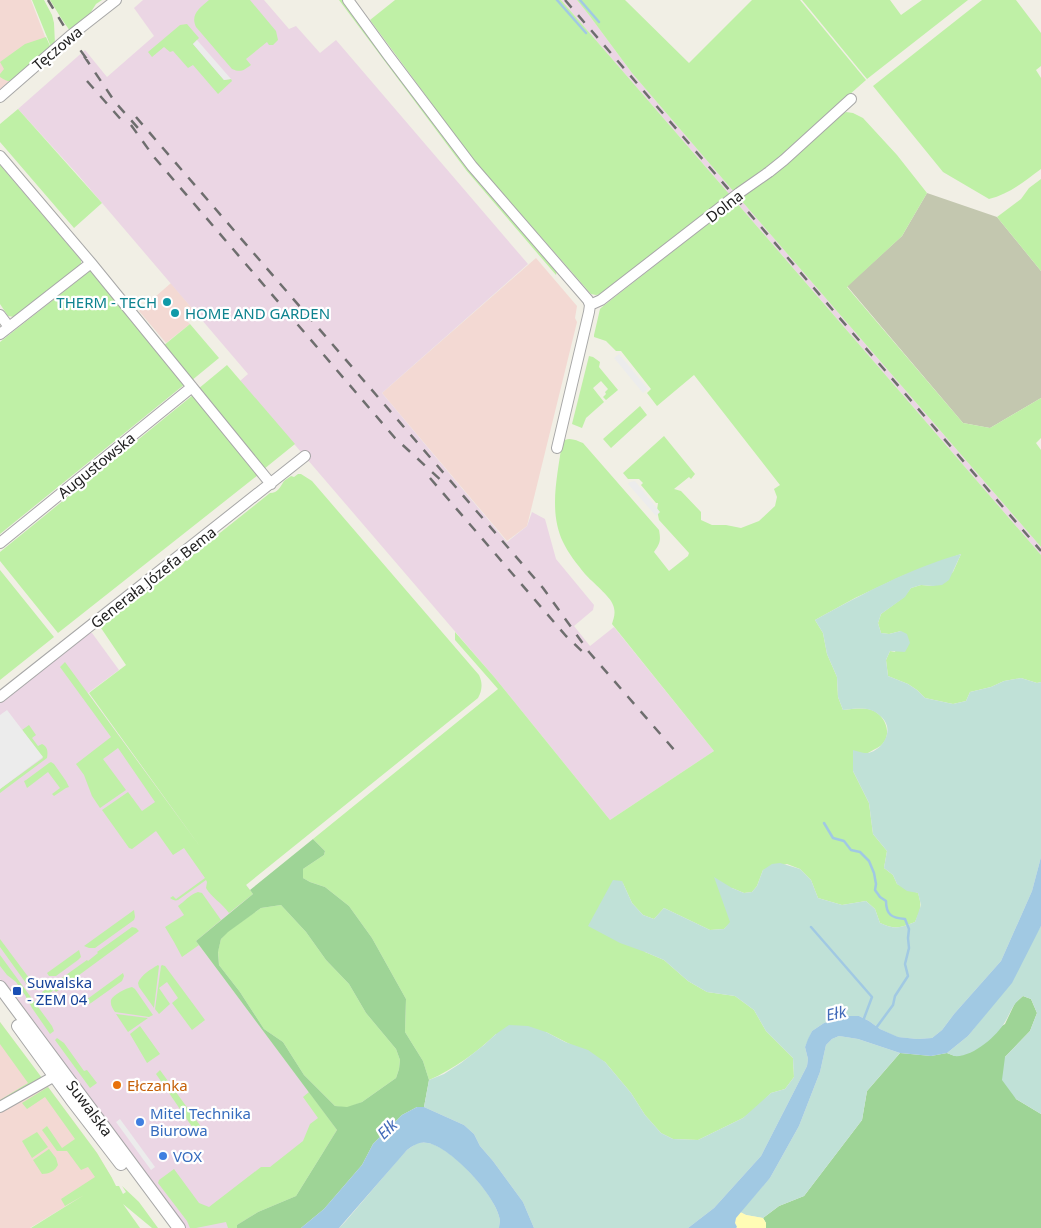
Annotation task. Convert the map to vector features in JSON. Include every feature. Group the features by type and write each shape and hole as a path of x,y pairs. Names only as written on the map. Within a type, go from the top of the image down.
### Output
{"street":[{"name":"Tęczowa","path":"0,97 70,36 116,0"},
{"path":"348,0 466,159 585,296 590,305 556,448"},
{"name":"Dolna","path":"590,305 601,300 769,172 851,99"},
{"path":"0,156 91,263 271,484"},
{"path":"0,334 91,263"},
{"path":"0,315 9,327"},
{"name":"Augustowska","path":"0,543 192,387"},
{"name":"Generała Józefa Bema","path":"0,697 305,456"},
{"name":"Suwalska","path":"0,987 58,1073 168,1228"},
{"name":"Suwalska","path":"0,1001 179,1228"},
{"path":"0,1108 58,1073"}],"shaded area":[{"path":"0,0 31,0 49,47 0,89"},
{"path":"143,0 264,0 289,29 296,26 320,53 336,40 528,264 382,393 507,542 527,526 532,512 545,519 556,559 594,605 593,610 574,626 590,646 614,627 714,751 610,820 495,678 240,381 248,374 79,176 18,109 85,50 107,77 154,36 134,8"},
{"path":"561,0 577,0 632,73 734,192 730,195"},
{"path":"197,40 231,79 224,80 193,44"},
{"path":"927,193 997,217 1041,271 1041,398 990,428 963,423 847,286 902,236"},
{"path":"740,199 1041,547 1041,555 736,202"},
{"path":"536,258 577,306 575,318 577,322 527,526 507,541 382,393"},
{"path":"171,283 195,312 186,320 190,324 166,343 139,311"},
{"path":"619,354 648,389 643,393 614,358"},
{"path":"635,481 660,512 656,516 628,484"},
{"path":"961,554 949,580 942,585 921,585 911,588 905,597 881,614 878,623 881,633 889,634 901,631 907,634 910,643 905,652 890,651 886,660 888,676 908,684 925,698 953,704 966,701 970,692 991,687 1004,681 1021,678 1037,683 1041,682 1041,857 1032,891 1001,961 942,1030 932,1038 897,1037 859,1016 847,1016 824,1023 812,1031 805,1047 808,1059 807,1066 761,1156 714,1208 688,1228 534,1228 523,1202 480,1146 474,1134 464,1125 424,1107 429,1080 444,1074 461,1063 509,1025 528,1026 588,1050 605,1062 661,1133 673,1139 698,1140 743,1118 771,1093 785,1089 794,1077 793,1058 766,1031 754,1010 735,996 707,992 688,981 664,960 620,943 588,926 613,880 622,881 632,903 643,915 654,919 664,908 710,930 724,929 730,922 714,877 744,893 752,892 757,886 763,870 772,864 780,863 800,869 811,880 818,898 842,905 866,901 875,909 880,923 890,927 901,927 915,922 921,905 918,893 907,891 897,884 893,875 884,868 887,851 873,834 869,803 853,771 853,750 864,753 874,751 882,745 886,736 887,726 882,717 870,710 843,710 838,697 837,677 827,654 823,633 815,620 905,574"},
{"path":"87,633 92,633 119,670 88,693 233,892 244,882 253,894 196,941 341,1135 238,1228 185,1228 0,979 0,702"},
{"path":"7,710 43,757 0,789 0,715"},
{"path":"1041,857 1041,926 1012,983 968,1036 947,1053 931,1056 900,1053 858,1039 839,1036 832,1039 826,1045 820,1072 799,1126 770,1178 736,1218 735,1223 737,1227 688,1228 714,1208 761,1156 807,1066 808,1059 805,1047 812,1031 824,1023 847,1016 859,1016 898,1037 932,1038 942,1030 1001,961 1032,891"},
{"path":"1041,926 1041,1114 1016,1099 1002,1080 1005,1057 1030,1031 1037,1013 1031,999 1023,996 1019,999 996,1034 976,1050 961,1056 947,1053 968,1036 988,1011"},
{"path":"0,1022 97,1153 112,1178 30,1228 0,1228"},
{"path":"839,1036 858,1039 900,1053 867,1091 862,1120 804,1196 779,1206 763,1218 740,1212 770,1178 799,1126 820,1072 826,1045 832,1039"},
{"path":"417,1107 424,1107 464,1125 474,1134 480,1146 523,1202 534,1228 499,1228 500,1220 497,1210 491,1199 472,1175 449,1154 438,1147 422,1143 407,1150 339,1228 301,1228 324,1209 362,1165 373,1144 402,1115"},
{"path":"120,1119 155,1167 151,1170 116,1122"},
{"path":"417,1143 427,1143 449,1153 472,1174 497,1210 500,1220 499,1228 339,1228 407,1150"}],"green space":[{"path":"32,0 44,0 52,15 55,44 51,47"},
{"path":"50,0 102,0 96,4 89,15 70,31"},
{"path":"209,0 250,0 276,31 278,40 273,45 269,45 267,42 246,59 251,65 240,71 232,69 196,27 194,22 197,12"},
{"path":"339,0 342,0 468,169 557,271 556,275 466,170"},
{"path":"395,0 561,0 730,195 602,294 591,294 472,158 370,20"},
{"path":"577,0 625,0 689,63 752,0 800,0 866,80 774,162 734,192 632,73"},
{"path":"802,0 890,0 901,15 922,0 968,0 867,79"},
{"path":"982,0 1016,0 1041,33 1041,66 1036,70 1041,78 1041,169 1010,190 989,199 943,172 873,86"},
{"path":"187,24 199,38 193,44 224,80 231,79 232,81 218,94 193,65 188,68 173,51 170,52 164,47 152,57 148,52 180,25"},
{"path":"46,37 51,48 13,81 0,77 4,69 0,62 25,44"},
{"path":"18,109 102,203 74,228 0,142 0,124"},
{"path":"846,112 863,118 897,155 927,193 902,236 847,287 963,423 990,428 1041,398 1041,438 1036,443 1041,450 1041,547 740,199 771,176 839,116"},
{"path":"0,165 81,260 81,264 15,317 8,316 0,304"},
{"path":"1041,179 1041,271 997,217 1021,199 1029,188"},
{"path":"736,202 1041,555 1041,682 1037,683 1021,678 1004,681 991,687 970,692 966,701 953,704 925,698 908,684 888,676 886,660 890,651 895,652 901,631 889,634 881,633 878,623 881,614 904,597 911,588 921,585 933,586 953,572 961,554 902,576 855,598 815,620 823,633 827,654 837,677 838,697 843,710 872,710 881,716 886,726 887,732 884,742 864,756 853,771 869,803 873,834 887,851 884,868 893,875 897,884 918,893 920,911 915,922 905,926 890,927 880,923 875,909 866,901 842,905 818,898 811,880 800,869 787,864 763,870 757,886 752,892 744,893 732,888 730,923 724,929 710,930 664,908 654,919 643,915 632,903 622,881 645,952 664,960 688,981 707,992 735,996 754,1010 766,1031 793,1058 794,1077 785,1089 771,1093 743,1118 698,1140 673,1139 661,1133 645,1115 631,1093 605,1062 546,1032 496,1034 464,1060 429,1080 423,1061 405,1032 406,999 372,938 349,906 325,887 303,878 303,869 324,855 325,851 313,839 498,689 455,640 455,632 495,678 610,820 714,751 612,624 615,613 612,602 585,574 563,542 556,518 555,492 562,442 569,439 583,443 659,530 660,542 654,552 669,571 688,556 689,553 659,520 658,503 641,485 643,483 639,479 628,479 623,473 664,436 695,474 691,479 689,477 674,489 681,491 701,512 701,520 712,525 741,528 759,521 775,506 777,497 774,489 780,485 694,375 657,406 647,393 651,389 621,351 616,351 606,341 594,337 602,307"},
{"path":"91,270 185,384 0,534 0,342"},
{"path":"190,324 219,358 191,381 163,346"},
{"path":"589,356 600,362 599,367 618,390 606,400 603,397 608,389 601,381 593,388 604,402 586,418 582,428 572,424"},
{"path":"227,365 295,444 264,469 198,389"},
{"path":"193,395 258,475 58,633 0,561 0,552"},
{"path":"640,406 647,415 611,448 603,439"},
{"path":"298,474 312,481 479,675 481,690 478,698 246,885 253,894 229,913 208,891 206,880 178,900 170,898 173,896 176,899 205,878 184,848 173,855 156,831 132,849 129,848 102,810 128,792 142,811 155,802 118,748 103,759 126,790 100,808 92,796 84,775 76,764 111,737 60,667 65,662 201,848 89,693 126,665 101,628 167,574 178,569 186,560 270,493 277,491 285,480"},
{"path":"0,570 54,637 0,680"},
{"path":"29,725 36,735 32,738 38,746 42,744 46,748 47,758 0,793 0,789 43,758 22,730"},
{"path":"51,762 69,787 54,796 52,794 60,788 48,772 27,788 24,781"},
{"path":"313,839 325,851 324,855 303,869 303,878 325,887 349,906 372,938 406,999 405,1032 423,1061 429,1080 424,1107 417,1107 402,1115 373,1144 362,1165 324,1209 301,1228 237,1228 237,1225 258,1212 296,1196 337,1130 196,941 253,894 250,890","holes":["281,905 306,932 326,960 349,984 366,1013 396,1049 400,1060 396,1078 362,1102 347,1107 335,1106 304,1075 283,1042 264,1029 240,992 219,965 218,952 221,939 261,908"]},
{"path":"198,892 202,893 221,920 196,941 199,945 182,957 165,927 184,915 178,906"},
{"path":"281,905 306,932 326,960 349,984 366,1013 396,1049 400,1060 396,1078 362,1102 347,1108 335,1106 304,1075 283,1042 264,1029 240,992 219,965 218,951 221,939 227,932 261,908"},
{"path":"134,910 134,920 95,948 84,946"},
{"path":"132,927 139,931 56,992 54,990 42,999 42,992 88,961 97,952"},
{"path":"0,939 38,990 28,986 0,947"},
{"path":"79,950 81,957 78,960 56,976 49,976 47,973"},
{"path":"0,955 52,1026 54,1031 50,1034 16,982 0,966"},
{"path":"162,965 165,966 205,1020 192,1030 172,1003 178,998 167,982 159,988 170,1004 159,1014 155,1009"},
{"path":"159,966 154,1008 138,983 146,972"},
{"path":"123,973 122,981 89,1004 86,1000"},
{"path":"132,987 153,1015 149,1017 115,1012 111,1004 112,998"},
{"path":"1023,996 1031,999 1037,1013 1030,1031 1005,1057 1016,1099 1041,1114 1041,1228 766,1228 763,1218 779,1206 804,1196 862,1120 867,1091 900,1053 931,1056 947,1053 955,1056 1005,1024 1015,1003"},
{"path":"116,1014 148,1018 128,1032"},
{"path":"0,1022 42,1078 0,1102 0,1100 28,1083 0,1044"},
{"path":"140,1026 160,1054 147,1063 130,1034"},
{"path":"57,1038 64,1043 84,1071 87,1070 97,1083 90,1088 55,1040"},
{"path":"160,1070 207,1135 197,1134 156,1074"},
{"path":"48,1087 97,1153 116,1186 119,1186 123,1194 126,1192 122,1186 139,1202 158,1228 152,1228 123,1204 140,1228 31,1228 84,1195 65,1206 61,1199 95,1177 88,1167 81,1170 67,1151 57,1151 42,1130 47,1126 62,1148 75,1139 45,1097 27,1109 22,1103"},
{"path":"309,1092 337,1130 296,1196 258,1212 237,1225 237,1228 228,1228 226,1222 190,1228 187,1221 158,1183 159,1180 174,1169 199,1203 209,1207 261,1167 270,1167 303,1141 310,1124 318,1118 303,1097"},
{"path":"37,1132 48,1147 32,1158 22,1141"},
{"path":"49,1149 56,1158 58,1165 52,1172 42,1174 33,1160"}],"sand":[{"path":"740,1212 763,1218 766,1228 736,1228 736,1218"}],"waterway":[{"path":"557,0 586,33"},
{"path":"580,0 599,22"},
{"path":"824,823 833,838 844,841 851,850 860,852 869,861 874,873 875,890 886,901 889,913 893,917 905,919 909,929 909,948 905,964 908,976 895,996 893,1005 876,1028"},
{"path":"811,927 872,997 863,1021"}],"railway":[{"path":"48,0 70,36 89,62"},
{"path":"565,0 1041,551"},
{"path":"84,56 115,102 138,128"},
{"path":"87,81 124,123"},
{"path":"136,117 543,588 589,652 676,752"},
{"path":"131,125 154,157 395,438 443,482"},
{"path":"430,478 566,636 585,654"}],"place":[{"name":"THERM - TECH","path":"167,302"},
{"name":"HOME AND GARDEN","path":"175,313"},
{"name":"Suwalska - ZEM 04","path":"17,991"},
{"name":"Ełczanka","path":"117,1085"},
{"name":"Mitel Technika Biurowa","path":"140,1122"},
{"name":"VOX","path":"163,1156"}],"water label":[{"name":"Ełk","path":"836,1013"},
{"name":"Ełk","path":"387,1129"}]}
